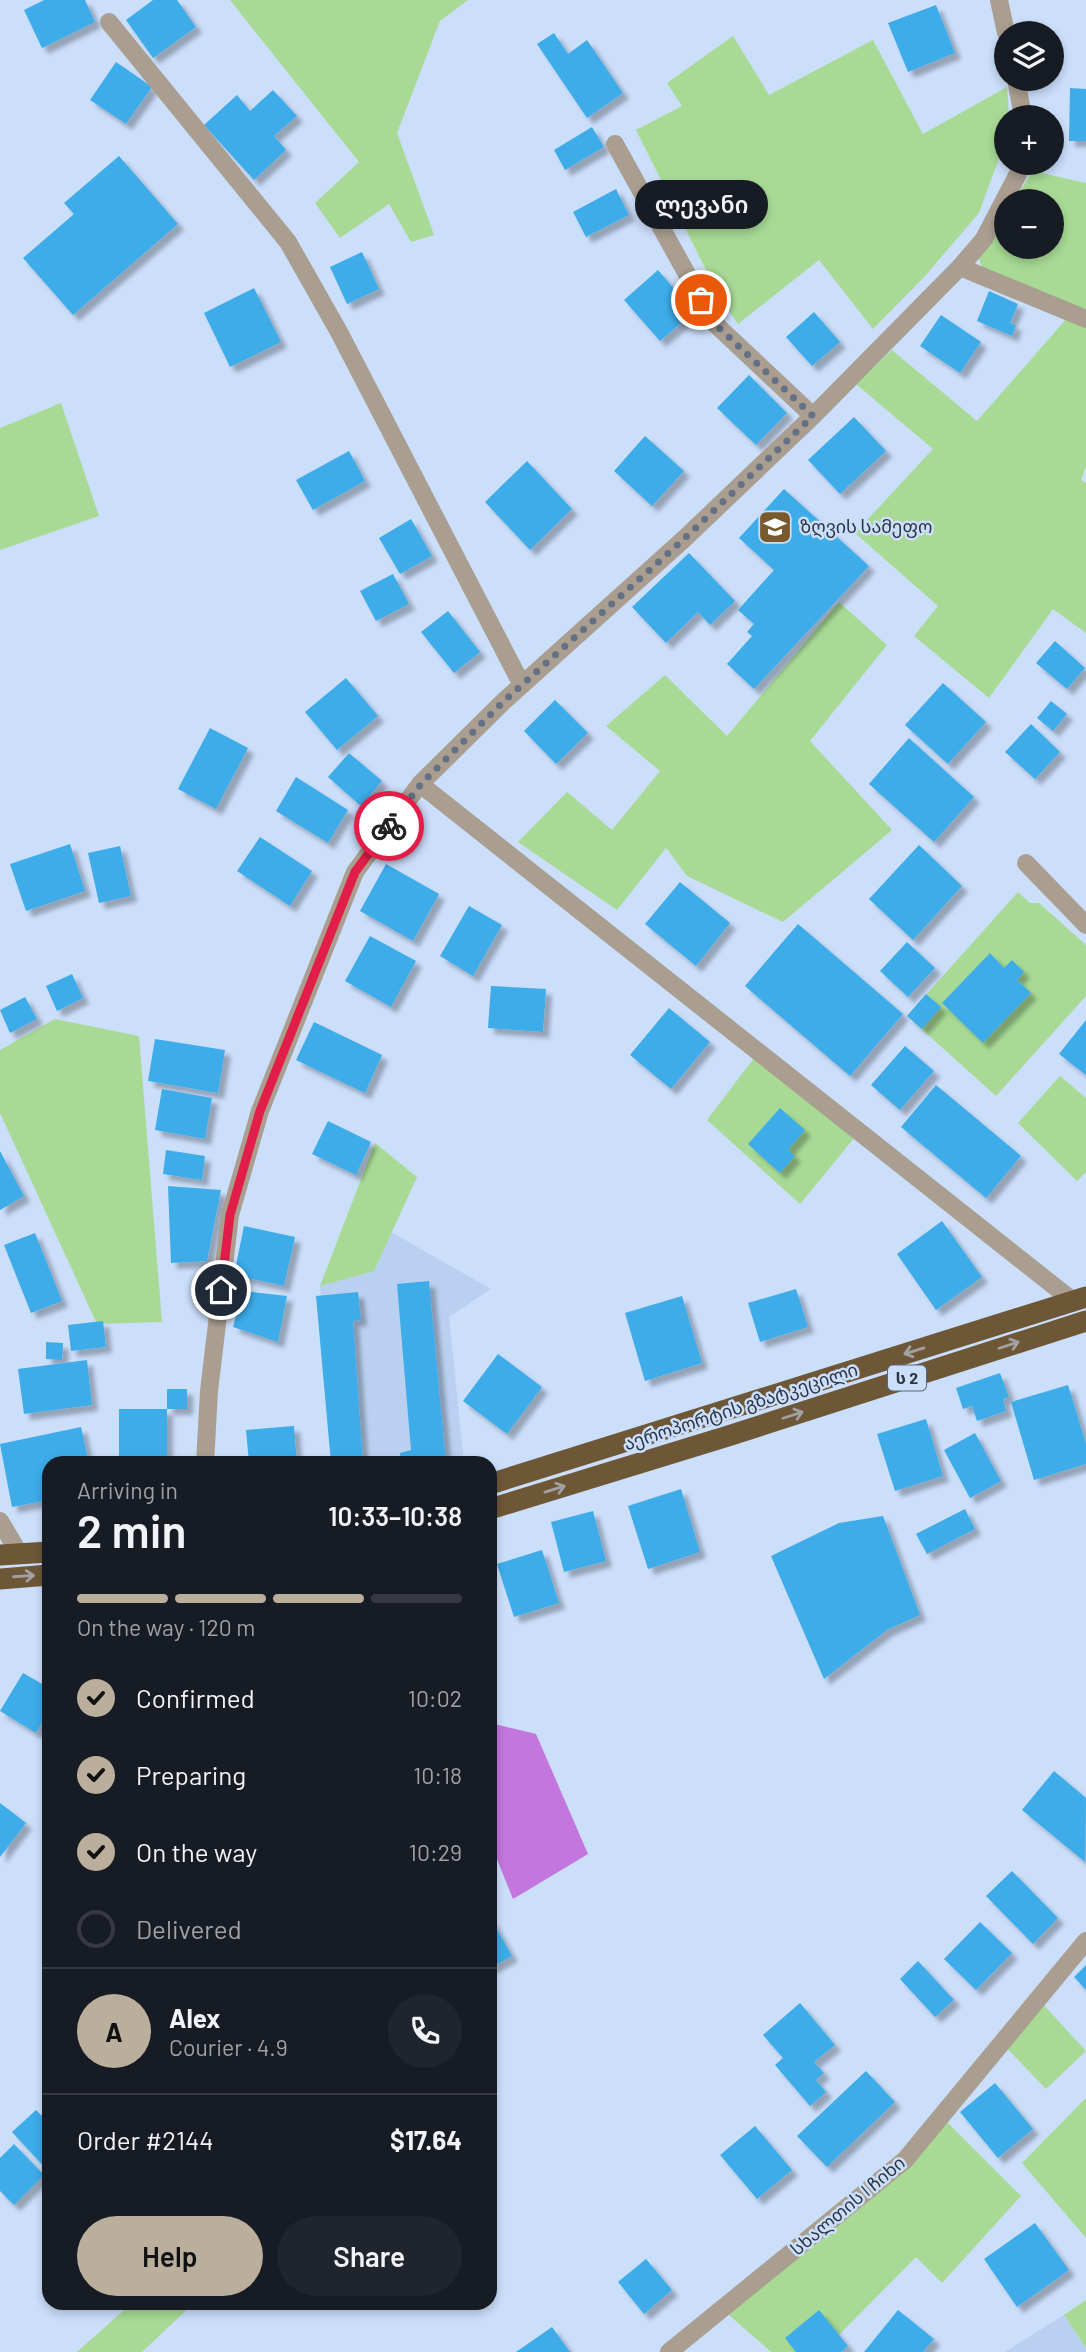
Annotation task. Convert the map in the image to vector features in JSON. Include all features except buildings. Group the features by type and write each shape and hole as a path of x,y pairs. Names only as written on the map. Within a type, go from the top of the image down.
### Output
{"highway":[{"name":"აეროპორტის გზატკეცილი","path":"497,1482 1079,1299"},
{"name":"აეროპორტის გზატკეცილი","path":"497,1507 1086,1321"},
{"path":"10,1554 42,1552"},
{"path":"0,1578 42,1575"}],"street":[{"path":"999,0 1003,21"},
{"path":"109,22 288,242 339,331 522,685"},
{"path":"615,144 714,323 813,416"},
{"path":"205,1456 209,1391 230,1215 260,1111 355,872 421,784 522,685 684,539 813,416 960,267 984,239 1017,175"},
{"path":"960,267 1086,319"},
{"path":"421,784 1079,1299"},
{"path":"1026,863 1086,925"},
{"path":"0,1521 10,1554"},
{"name":"სხალთის I ჩიხი","path":"669,2352 905,2160 1086,1941"}],"shaded area":[{"path":"391,1232 491,1289 449,1317 463,1456 334,1456 320,1286 374,1271"},
{"path":"497,1725 536,1734 588,1854 513,1899 497,1859"},
{"path":"1064,2315 1086,2352 1005,2352"}],"green space":[{"path":"230,0 468,0 440,21 397,133 434,235 411,242 389,204 340,238 315,203 359,162"},
{"path":"733,36 769,95 873,40 923,134 1000,91 1007,91 1008,105 994,105 994,172 979,213 925,276 873,329 819,260 738,324 720,298 636,130 682,106 667,83"},
{"path":"1030,175 1051,175 1086,183 1086,310 984,273 978,256 994,231 994,259 1064,259 1064,189 1021,189"},
{"path":"1068,317 1086,324 1086,466 1081,480 1086,483 1086,633 1053,609 989,698 914,636 938,606 855,533 933,449 856,384 892,350 977,421"},
{"path":"61,403 99,516 0,550 0,428"},
{"path":"839,602 887,645 810,741 892,830 783,922 687,876 666,848 617,910 518,842 567,792 612,830 660,771 606,726 665,675 727,736"},
{"path":"1018,892 1030,903 1039,903 1086,945 1086,996 996,1096 907,1016"},
{"path":"55,1019 139,1036 162,1322 97,1324 0,1113 0,1050"},
{"path":"754,1058 855,1137 800,1204 707,1120"},
{"path":"1060,1076 1086,1098 1086,1172 1077,1181 1018,1123"},
{"path":"375,1143 417,1177 374,1271 320,1286"},
{"path":"1038,1999 1086,2051 1046,2089 1002,2043"},
{"path":"1086,2098 1086,2238 1022,2163"},
{"path":"941,2116 1021,2196 942,2283 916,2257 822,2352 771,2352 722,2309"},
{"path":"1086,2300 1086,2348 1064,2315"},
{"path":"124,2310 187,2310 142,2352 77,2352"}],"way so far":[{"path":"389,826 421,784 504,701 684,539 813,416 714,323 701,300"}],"place":[{"name":"ლევანი","path":"701,300"},
{"name":"ზღვის სამეფო","path":"775,527"}],"route":[{"path":"221,1290 230,1215 260,1111 355,872 389,826"}]}
